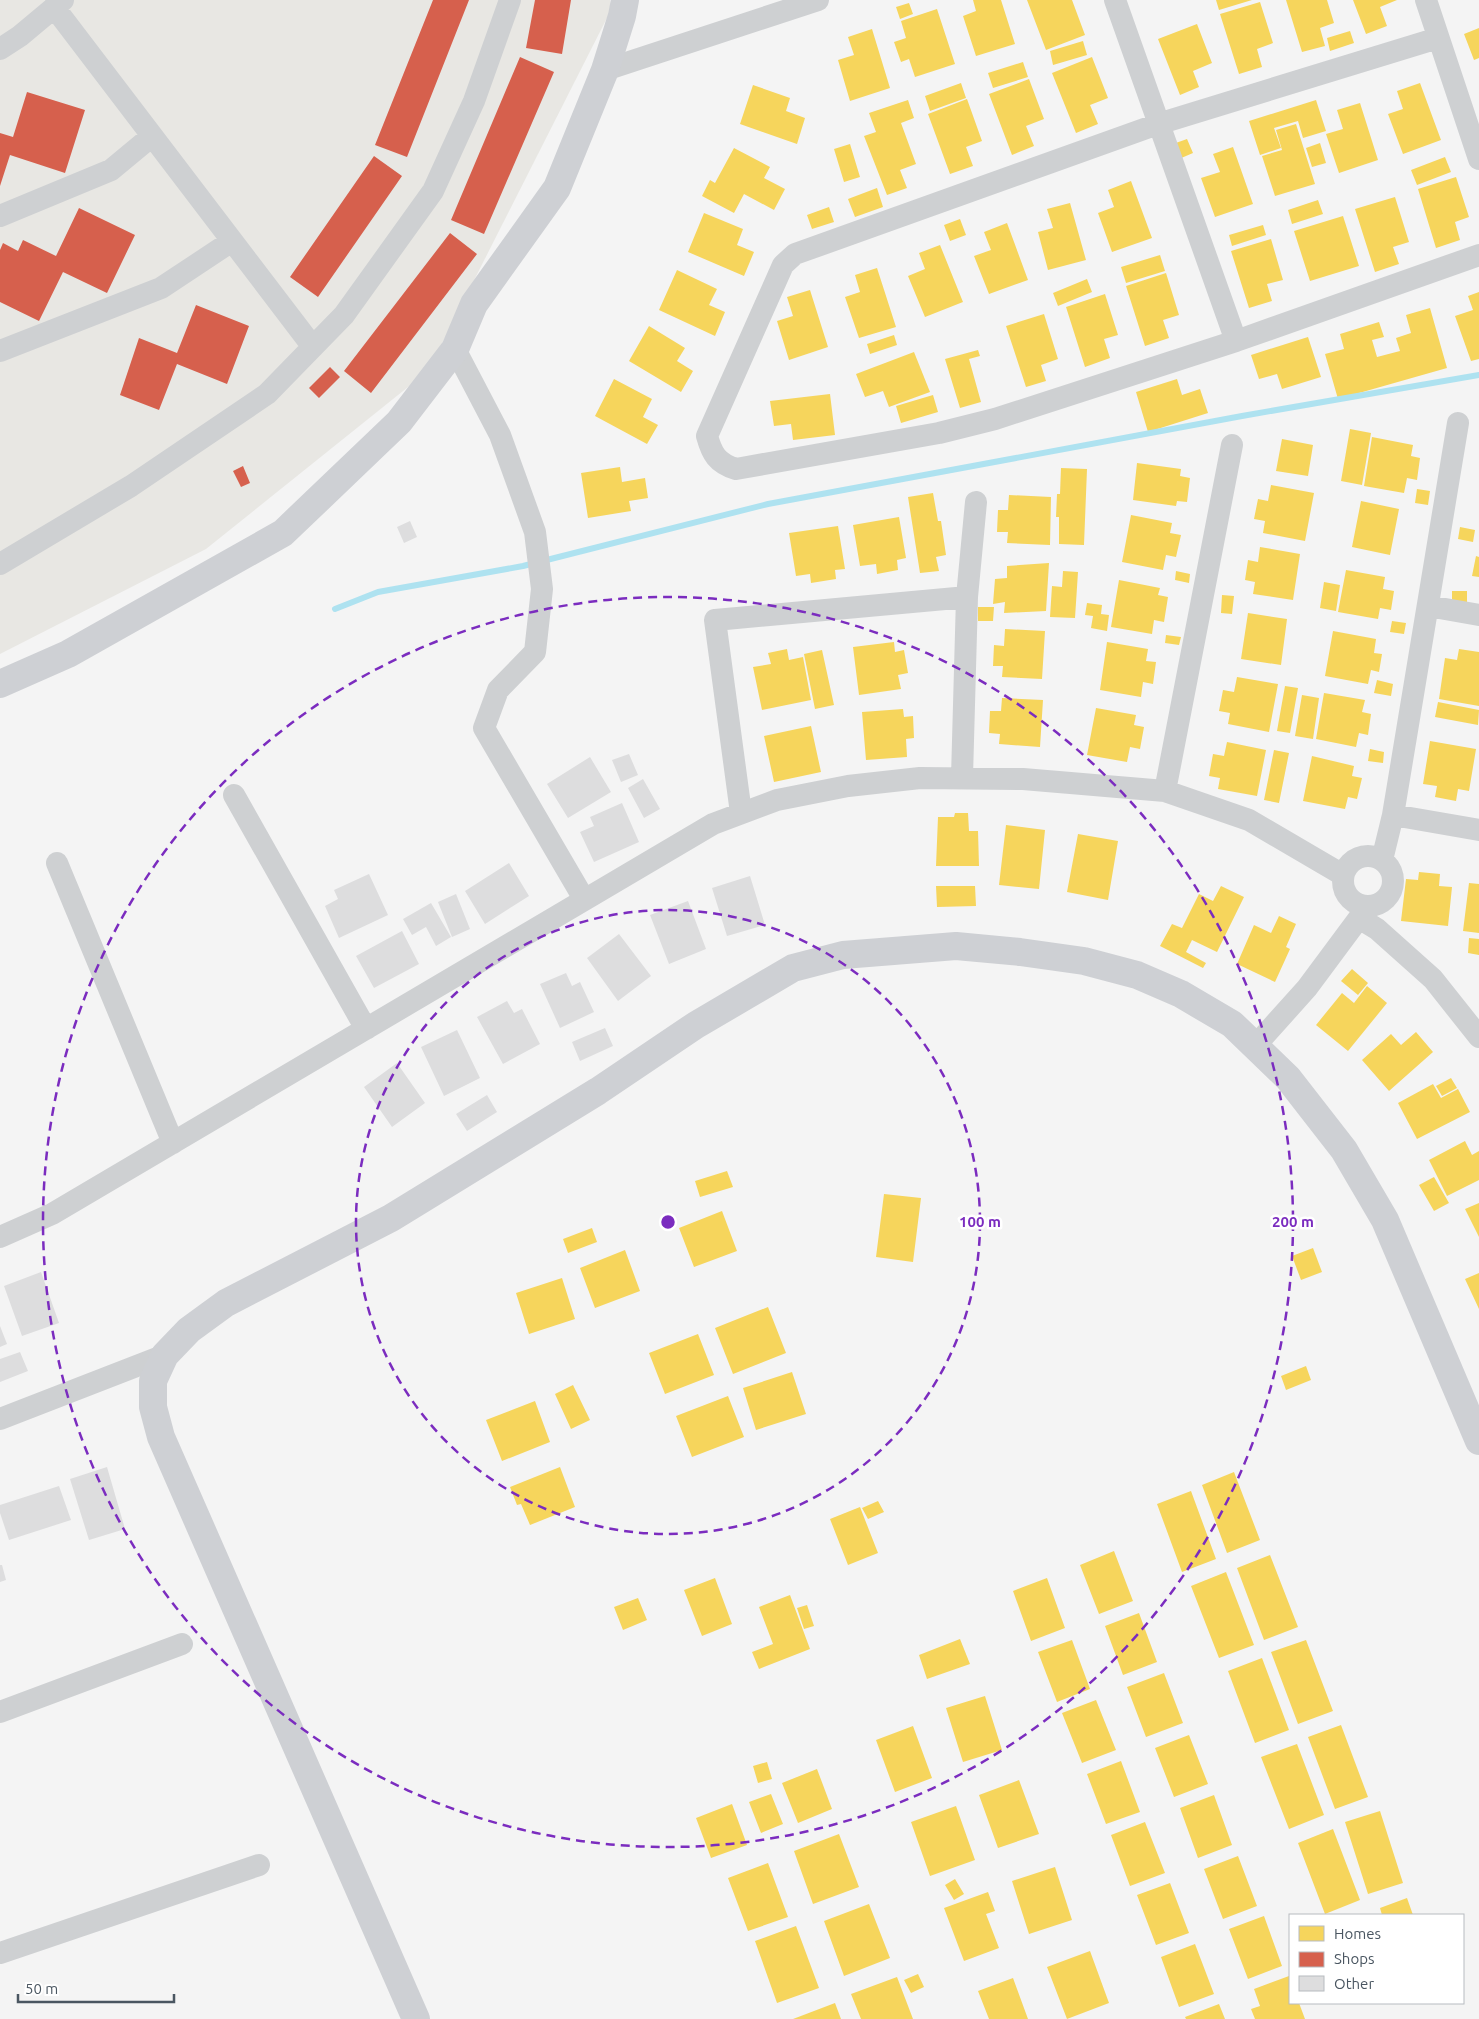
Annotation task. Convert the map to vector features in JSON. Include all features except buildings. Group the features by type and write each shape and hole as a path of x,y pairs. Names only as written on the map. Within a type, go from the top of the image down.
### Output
{"street":[{"path":"0,564 131,486 267,394 344,315 433,191 474,101 510,0"},
{"path":"0,684 68,654 283,533 400,422 455,349 474,304 557,188 605,70 625,0"},
{"path":"605,70 818,0"},
{"path":"1115,0 1236,341"},
{"path":"1426,0 1479,159"},
{"path":"0,49 20,36 58,4 152,136 313,347"},
{"path":"1438,38 1158,124 795,254 782,265 707,436 712,453 722,464 736,469 939,433 995,419 1236,341 1479,255"},
{"path":"0,216 111,170 152,136"},
{"path":"0,351 161,288 232,241"},
{"path":"455,349 500,435 535,532 542,589 535,652 498,690 484,728 584,899"},
{"path":"1382,860 1393,814 1458,424"},
{"path":"1165,791 1232,445"},
{"path":"962,777 967,597 976,502"},
{"path":"741,813 715,620 967,597"},
{"path":"1428,606 1479,615"},
{"path":"0,1237 52,1214 714,824 777,800 848,786 920,778 962,777 1023,779 1165,791 1249,820 1343,875"},
{"path":"234,796 366,1029"},
{"path":"1393,814 1479,830"},
{"path":"1255,1046 1307,988 1362,912 1384,901 1394,886 1391,869 1382,860 1369,855 1361,856 1347,867 1343,875 1346,893 1351,900 1362,912 1377,929 1433,979 1479,1037"},
{"path":"57,863 173,1143"},
{"path":"416,2019 161,1437 153,1407 153,1381 165,1355 190,1330 226,1304 391,1218 598,1091 696,1025 792,968 843,955 956,946 1020,952 1084,961 1137,976 1181,994 1232,1024 1288,1078 1344,1150 1385,1220 1479,1440"},
{"path":"0,1419 165,1355"},
{"path":"0,1712 182,1644"},
{"path":"0,1953 259,1865"}],"shaded area":[{"path":"0,0 610,0 610,12 428,371 206,549 0,654"}],"waterway":[{"path":"335,609 378,592 523,566 768,504 1242,416 1479,375"}]}
